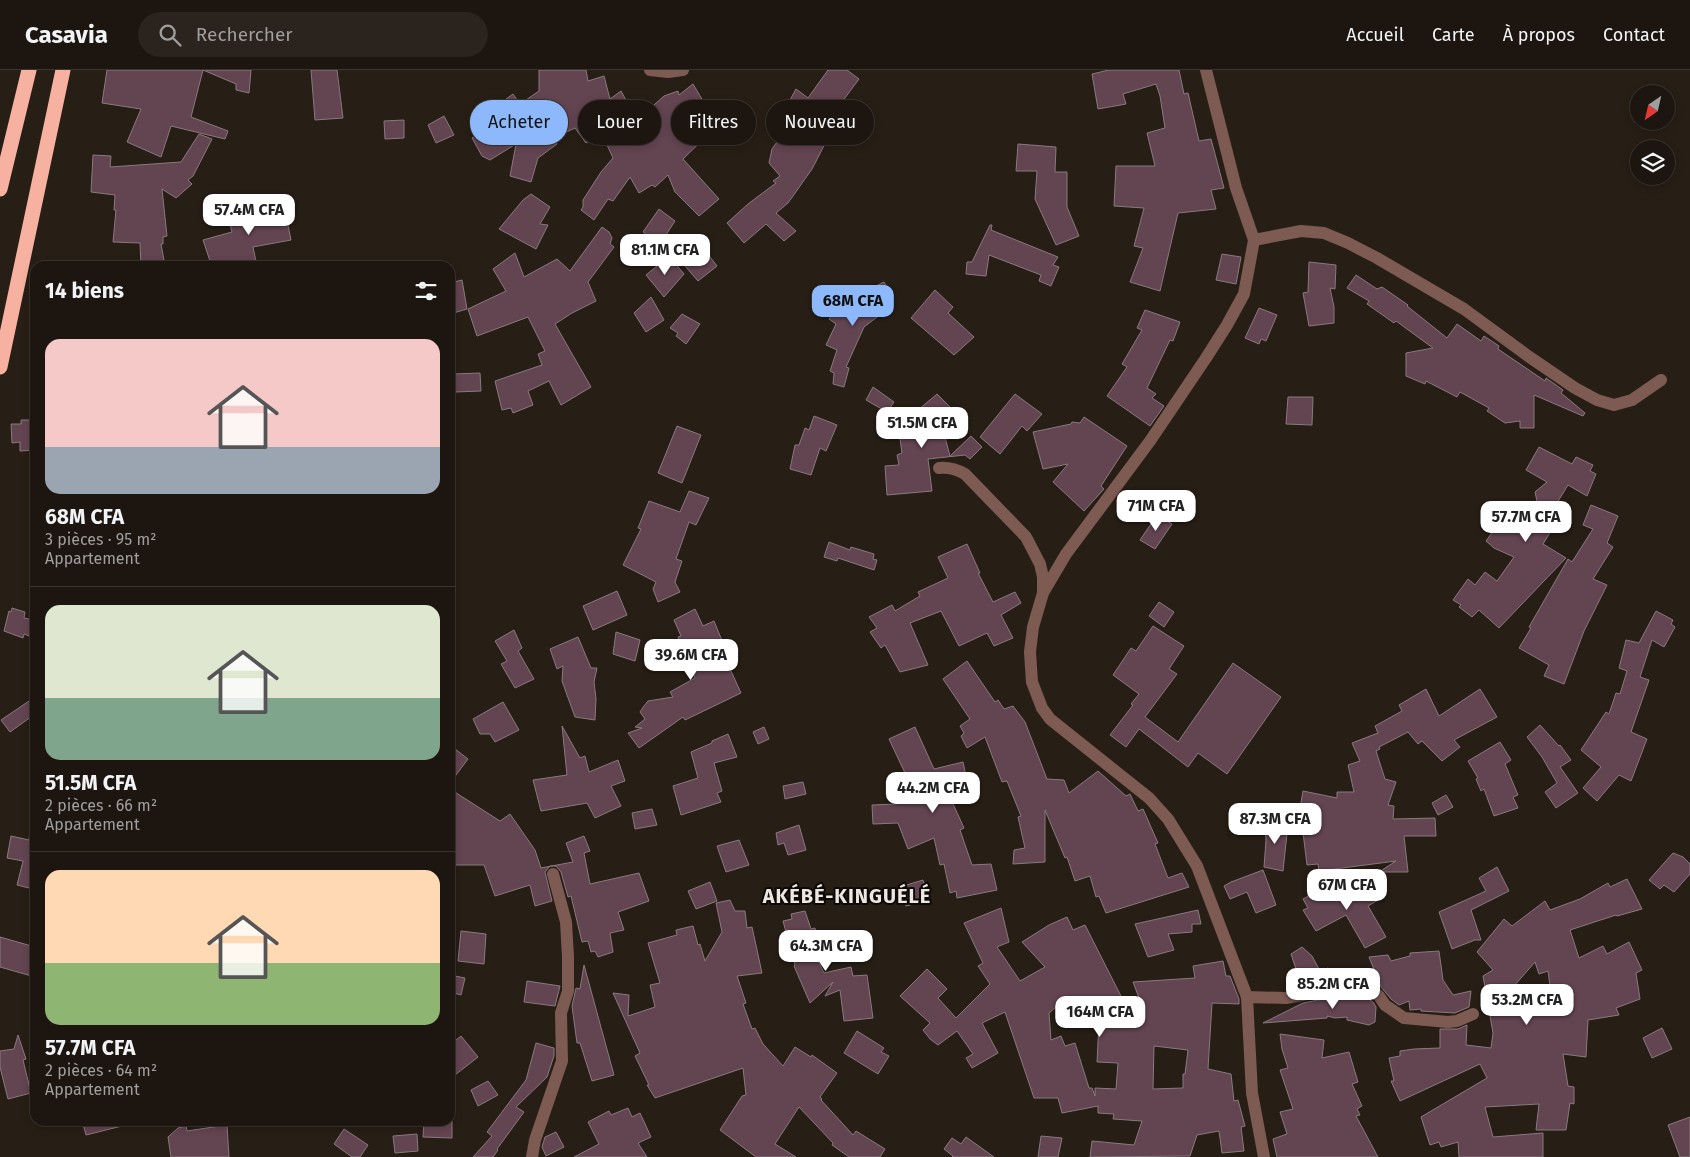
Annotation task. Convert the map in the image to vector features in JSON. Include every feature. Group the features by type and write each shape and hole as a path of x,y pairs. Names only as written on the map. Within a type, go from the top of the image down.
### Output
{"highway":[{"path":"0,189 29,70"},
{"path":"0,367 64,70"}],"street":[{"path":"650,70 668,72 683,70"},
{"path":"1206,70 1236,188 1254,240 1244,294 1227,325 1150,440 1066,554 1043,594 1033,626 1030,652 1032,682 1042,708 1050,719 1149,798 1168,819 1197,866 1247,997 1252,1093 1264,1157"},
{"path":"1254,240 1301,232 1324,233 1348,243 1464,309 1528,356 1575,388 1597,400 1614,405 1632,400 1661,380"},
{"path":"939,468 947,467 965,474 1026,537 1040,564 1043,577 1043,594"},
{"path":"532,1157 535,1140 562,1061 561,1013 568,991 566,922 553,874"},
{"path":"1247,997 1286,998 1359,984 1367,987 1379,996 1385,1005 1404,1018 1448,1022 1458,1021 1473,1014"}],"building":[{"path":"107,70 203,70 191,117 228,131 225,139 171,126 161,157 127,142 141,109 102,103"},
{"path":"203,70 251,70 249,93 236,90 236,84"},
{"path":"311,70 337,70 343,118 315,120"},
{"path":"539,70 586,70 588,81 604,76 610,99 621,91 626,100 578,100 578,132 575,128 568,131 568,100 526,100 539,91"},
{"path":"828,70 847,70 859,79 843,100 790,100 796,89 808,98"},
{"path":"1109,70 1179,70 1184,94 1188,93 1199,141 1211,139 1224,188 1211,190 1216,209 1178,213 1160,291 1130,282 1143,248 1134,246 1144,208 1114,206 1116,166 1155,166 1147,133 1165,128 1160,96 1156,84 1123,94 1126,104 1098,109 1092,74"},
{"path":"693,84 702,100 671,100 671,145 697,145 683,159 719,199 699,216 675,192 668,175 655,187 652,185 639,193 630,177 613,201 608,199 594,220 581,210 583,200 601,172 613,158 607,145 661,145 660,100 664,96 678,91 679,95"},
{"path":"513,94 517,100 505,100"},
{"path":"444,116 454,135 436,143 428,125"},
{"path":"404,120 404,138 385,139 384,121"},
{"path":"199,134 212,139 193,176 188,180 192,184 176,198 162,189 167,236 163,237 163,244 161,244 164,261 141,261 140,243 113,242 116,210 114,210 115,195 91,192 93,155 111,156 110,167 181,162"},
{"path":"1018,144 1056,147 1055,172 1067,172 1067,207 1079,236 1056,245 1035,199 1037,171 1016,171"},
{"path":"476,145 514,145 490,160 482,156"},
{"path":"516,145 556,145 538,158 531,182 510,176"},
{"path":"775,145 824,145 812,169 788,203 776,213 796,231 784,241 766,224 744,243 727,223 776,183 773,181 780,176 769,163"},
{"path":"531,194 550,207 540,224 548,225 536,249 499,229 523,200"},
{"path":"283,200 291,240 253,247 256,261 210,261 203,240 232,232 228,218"},
{"path":"659,209 675,221 660,244 643,232"},
{"path":"990,225 992,225 991,230 1058,257 1053,265 1059,267 1051,286 1039,281 1041,275 989,255 986,276 966,274 967,262 972,262"},
{"path":"602,227 609,232 612,238 610,244 614,247 588,282 596,301 555,324 591,387 561,405 549,381 528,391 533,405 513,413 511,408 502,410 495,381 542,365 538,354 545,351 528,317 477,336 468,309 506,291 493,269 515,253 524,277 557,259 570,271"},
{"path":"704,249 717,266 698,281 685,266"},
{"path":"1222,254 1241,257 1236,284 1216,280"},
{"path":"669,256 684,274 664,297 646,275"},
{"path":"1309,262 1336,265 1335,289 1330,288 1334,307 1334,323 1309,326 1303,293 1308,292"},
{"path":"1356,275 1377,289 1382,287 1408,305 1447,338 1457,324 1481,341 1484,336 1499,346 1498,349 1545,381 1546,378 1563,390 1561,393 1585,413 1583,416 1534,395 1534,428 1520,428 1520,421 1505,423 1487,411 1489,408 1460,392 1457,397 1426,381 1425,384 1406,376 1406,353 1433,348 1396,321 1394,323 1367,304 1369,301 1347,288"},
{"path":"462,280 467,309 455,313 455,282"},
{"path":"884,282 892,297 874,306 881,314 864,327 846,367 849,368 844,387 833,384 834,373 830,371 837,350 826,345 836,324 829,319 844,302 846,303 860,291 862,293"},
{"path":"935,290 953,307 948,313 974,337 954,355 911,318"},
{"path":"651,297 664,320 646,332 634,313"},
{"path":"1259,308 1277,315 1266,341 1261,339 1259,344 1245,338"},
{"path":"1145,310 1180,322 1173,341 1170,340 1147,388 1156,394 1152,398 1164,406 1150,426 1107,396 1127,367 1122,364 1142,330 1137,328"},
{"path":"682,314 700,324 686,344 676,336 678,333 670,328"},
{"path":"480,373 481,391 455,392 455,374"},
{"path":"873,387 894,402 887,412 866,400"},
{"path":"937,394 950,407 939,415 950,456 971,436 982,447 970,459 965,455 928,459 932,491 887,495 885,466 899,465 897,455 902,453 900,439 893,431"},
{"path":"1015,394 1042,414 1027,431 1022,426 1000,454 980,437"},
{"path":"1288,397 1313,397 1312,425 1286,424"},
{"path":"814,416 837,425 826,451 820,448 811,475 790,469 795,445 799,445 805,428 809,430"},
{"path":"1084,417 1127,446 1101,486 1104,489 1084,511 1053,482 1068,464 1043,469 1033,432 1071,424 1072,422 1080,423"},
{"path":"21,420 30,420 30,450 20,451 20,442 12,443 11,424 21,424"},
{"path":"677,426 701,435 682,483 658,473"},
{"path":"1539,447 1572,464 1576,457 1593,465 1590,471 1596,474 1587,496 1568,485 1552,511 1556,513 1549,523 1554,526 1543,544 1566,558 1499,628 1479,610 1472,617 1459,607 1461,605 1453,600 1468,579 1475,585 1485,572 1497,581 1514,557 1494,548 1486,541 1502,519 1519,530 1537,501 1535,492 1547,482 1526,470"},
{"path":"689,491 709,498 696,525 689,522 676,559 682,561 675,582 680,592 658,602 653,589 656,582 623,565 641,529 638,528 649,501 680,512"},
{"path":"1591,505 1618,516 1607,543 1613,547 1593,579 1607,585 1584,631 1564,684 1544,676 1549,665 1519,648 1568,559 1572,562 1593,529 1583,525"},
{"path":"1157,515 1172,524 1155,549 1140,540"},
{"path":"829,542 850,550 851,547 874,554 873,559 877,560 874,570 838,558 837,561 824,557"},
{"path":"967,544 980,573 978,573 993,602 1015,592 1021,603 1001,615 1013,638 994,646 987,633 959,646 941,611 910,623 928,665 900,672 885,645 881,648 870,632 877,628 869,617 892,605 895,611 920,596 918,592 948,578 938,557"},
{"path":"617,591 627,615 593,630 583,606"},
{"path":"1159,602 1174,612 1164,627 1149,616"},
{"path":"12,608 25,612 24,618 30,619 29,636 24,634 23,638 4,631 9,611 11,612"},
{"path":"695,609 703,626 714,621 725,648 721,649 741,693 685,720 683,717 639,748 628,733 642,728 635,727 645,719 640,712 648,701 673,697 670,692 695,678 678,637 681,636 674,620"},
{"path":"1656,611 1673,620 1671,624 1675,627 1664,647 1652,640 1640,677 1649,680 1631,732 1647,739 1631,781 1619,775 1597,801 1583,788 1601,767 1581,750 1606,712 1609,714 1616,693 1620,694 1627,671 1619,668 1626,640 1639,643"},
{"path":"1153,626 1184,646 1169,669 1177,674 1145,717 1178,742 1233,663 1281,697 1227,774 1198,753 1188,767 1139,729 1126,747 1110,735 1139,694 1113,675 1131,648 1136,651"},
{"path":"514,630 522,648 518,651 534,679 515,688 501,664 507,661 495,641"},
{"path":"616,632 640,640 635,661 613,654"},
{"path":"578,637 591,668 597,668 594,682 596,699 595,720 575,717 562,681 563,666 557,669 550,649"},
{"path":"967,661 995,702 998,700 1004,709 1013,706 1025,722 1047,779 1064,780 1069,793 1098,771 1126,796 1130,794 1138,811 1143,809 1158,843 1155,844 1168,878 1182,873 1189,887 1106,913 1099,896 1096,897 1090,876 1075,881 1067,857 1065,858 1045,810 1045,862 1013,864 1014,850 1025,848 1018,817 1021,816 1007,781 1002,782 985,737 967,748 961,736 964,733 960,726 970,719 943,679"},
{"path":"1426,689 1439,716 1480,689 1497,717 1454,740 1460,747 1442,761 1422,741 1418,744 1408,732 1379,747 1380,749 1376,751 1385,779 1396,782 1388,805 1394,806 1393,819 1435,818 1436,836 1404,836 1408,872 1379,872 1396,861 1319,871 1318,864 1307,865 1300,808 1303,791 1337,798 1337,792 1354,792 1348,765 1360,761 1352,743 1378,733 1375,726 1402,711 1399,705"},
{"path":"30,700 30,718 10,732 1,720"},
{"path":"503,702 519,730 495,742 490,734 480,734 473,719"},
{"path":"1540,725 1560,745 1571,760 1560,767 1578,793 1556,808 1545,792 1557,783 1542,757 1527,737"},
{"path":"562,726 580,758 585,756 589,772 618,760 625,781 611,786 621,806 595,818 587,803 541,811 533,780 567,775"},
{"path":"764,727 769,739 758,744 753,732"},
{"path":"915,727 934,769 963,762 969,790 949,795 964,828 960,830 972,865 991,864 997,890 957,898 956,891 950,893 944,864 940,865 934,838 908,849 898,823 873,824 872,805 897,804 892,775 905,773 889,739"},
{"path":"728,734 737,757 714,763 722,791 717,793 721,802 681,815 673,786 698,778 691,752"},
{"path":"1500,742 1511,760 1505,764 1518,795 1513,797 1518,808 1494,816 1484,789 1481,791 1476,779 1478,778 1468,761"},
{"path":"455,749 468,759 455,776"},
{"path":"803,782 806,794 785,799 783,786"},
{"path":"455,792 500,821 510,814 535,850 541,868 550,866 545,872 552,901 535,906 530,885 495,896 484,865 455,865"},
{"path":"1446,795 1453,807 1438,815 1432,803"},
{"path":"652,809 657,825 635,829 632,813"},
{"path":"1267,820 1288,824 1283,871 1264,867 1265,827"},
{"path":"799,825 806,850 788,855 784,843 778,845 776,833"},
{"path":"30,832 29,888 17,885 23,861 7,858 11,836 29,840"},
{"path":"584,836 590,851 584,853 590,884 639,873 649,901 618,912 624,930 610,933 613,952 598,957 595,951 591,952 588,941 582,942 571,896 568,897 561,872 556,866 552,866 573,862 566,843"},
{"path":"739,840 749,865 726,872 717,846"},
{"path":"1673,853 1683,857 1690,864 1690,874 1674,892 1664,885 1660,889 1649,880"},
{"path":"1497,867 1509,891 1471,910 1481,940 1475,940 1452,949 1439,912 1486,891 1479,878"},
{"path":"1263,870 1276,905 1256,913 1247,892 1230,899 1224,886"},
{"path":"1371,878 1383,897 1368,906 1386,937 1365,948 1346,915 1316,931 1303,910 1308,908 1303,899 1332,883 1336,901"},
{"path":"1627,879 1642,909 1616,915 1570,930 1579,958 1603,946 1607,954 1629,942 1642,970 1636,973 1640,999 1616,1008 1619,1015 1588,1020 1586,1057 1563,1054 1568,1086 1574,1087 1574,1104 1570,1103 1566,1130 1536,1130 1539,1104 1485,1107 1493,1137 1543,1133 1543,1157 1459,1157 1458,1142 1441,1147 1439,1142 1430,1145 1421,1117 1487,1078 1480,1064 1400,1101 1391,1081 1394,1081 1389,1058 1400,1056 1400,1051 1440,1048 1440,1029 1458,1029 1467,1025 1466,1045 1491,1048 1493,1033 1483,976 1493,970 1477,952 1504,919 1512,926 1545,901 1550,910 1580,899 1608,883 1610,887","holes":["1535,962 1539,974 1548,971 1553,1008 1521,1005 1520,1001 1500,1002"]},
{"path":"923,880 929,900 906,906 900,887"},
{"path":"710,882 717,901 696,909 688,891"},
{"path":"730,900 735,911 745,911 747,928 752,927 762,973 737,976 746,1003 743,1004 752,1029 755,1028 763,1044 783,1066 795,1047 811,1057 812,1055 837,1073 820,1097 821,1100 853,1135 856,1131 885,1149 880,1157 849,1157 832,1145 833,1143 799,1107 775,1144 796,1157 756,1157 720,1130 742,1096 746,1095 743,1068 655,1098 647,1085 649,1085 635,1056 640,1053 613,993 629,995 628,1016 655,1007 650,985 660,983 648,943 677,935 676,930 693,926 705,961 722,932 716,903"},
{"path":"1001,908 1009,942 997,947 1020,981 1045,967 1022,942 1049,925 1067,917 1073,930 1085,925 1125,1004 1139,998 1133,982 1195,978 1193,966 1223,961 1226,976 1230,976 1239,999 1239,1004 1212,1003 1208,1069 1231,1074 1234,1101 1238,1100 1245,1126 1241,1127 1244,1151 1222,1153 1219,1131 1197,1135 1190,1156 1090,1157 1092,1141 1134,1145 1142,1121 1113,1119 1114,1114 1098,1113 1098,1106 1062,1113 1058,1098 1034,1098 1005,1012 982,1023 998,1053 972,1068 966,1058 973,1054 957,1031 938,1045 930,1039 923,1030 930,1023 900,996 927,969 947,989 938,998 956,1018 990,984 978,966 983,963 964,923","holes":["1083,999 1084,1024 1099,1023 1097,1062 1118,1063 1116,1089 1095,1088 1095,1096 1092,1088 1089,1088 1075,1043 1065,1046 1061,1036 1051,1040 1049,1013 1056,1007","1154,1046 1188,1050 1185,1074 1183,1074 1183,1088 1153,1089"]},
{"path":"1198,910 1201,924 1192,924 1192,932 1168,934 1174,950 1148,957 1135,924"},
{"path":"805,911 811,929 815,928 820,946 812,948 824,973 851,967 853,976 867,975 873,1018 844,1021 840,990 825,996 833,982 810,1003 794,966 783,921 792,919 791,914"},
{"path":"461,931 486,934 484,964 458,961"},
{"path":"0,937 30,946 30,976 0,967"},
{"path":"1302,947 1312,956 1320,971 1328,968 1332,976 1331,981 1302,987 1291,954"},
{"path":"1439,951 1443,980 1453,995 1471,991 1469,1007 1455,1013 1421,1011 1421,1009 1410,1010 1409,1001 1399,1005 1381,987 1369,957 1388,955 1391,961 1410,956 1410,953"},
{"path":"584,965 614,1075 592,1081 580,1043 577,1043 572,1006 576,988 580,989"},
{"path":"455,976 465,978 461,995 455,993"},
{"path":"527,981 560,986 555,1006 524,1002"},
{"path":"1358,992 1373,1002 1376,1007 1375,1022 1369,1025 1347,1020 1347,1017 1335,1018 1327,1016 1327,1018 1263,1023 1303,1003"},
{"path":"1662,1028 1672,1049 1652,1058 1643,1038"},
{"path":"857,1031 884,1048 881,1052 889,1056 878,1074 844,1053"},
{"path":"1280,1034 1324,1040 1322,1058 1349,1052 1358,1082 1352,1084 1362,1106 1357,1109 1360,1115 1356,1116 1378,1157 1277,1157 1273,1139 1287,1134 1280,1112 1293,1109 1280,1070 1288,1068"},
{"path":"18,1035 26,1059 23,1060 30,1093 8,1099 0,1067 0,1051 14,1049"},
{"path":"461,1036 478,1057 455,1075 455,1041"},
{"path":"536,1043 554,1048 554,1056 547,1077 516,1107 524,1112 493,1157 473,1157 492,1136 487,1132 526,1080"},
{"path":"488,1081 498,1095 478,1106 471,1090"},
{"path":"628,1108 632,1117 640,1113 651,1137 638,1143 647,1157 574,1157 599,1144 588,1122 609,1111 611,1115"},
{"path":"1690,1117 1690,1157 1680,1157 1668,1125"},
{"path":"83,1126 122,1126 86,1135"},
{"path":"186,1126 187,1131 227,1126 229,1157 171,1157 168,1137 178,1128"},
{"path":"424,1126 452,1126 452,1138 423,1137"},
{"path":"344,1129 368,1145 360,1157 352,1157 334,1144"},
{"path":"556,1132 564,1147 546,1156 542,1147 545,1137"},
{"path":"417,1134 418,1151 395,1153 393,1136"},
{"path":"1041,1136 1062,1138 1058,1157 1038,1157"},
{"path":"966,1137 994,1157 952,1157 944,1149 952,1138 961,1144"}],"district":[{"name":"AKÉBÉ-KINGUÉLÉ","path":"847,896"}]}
